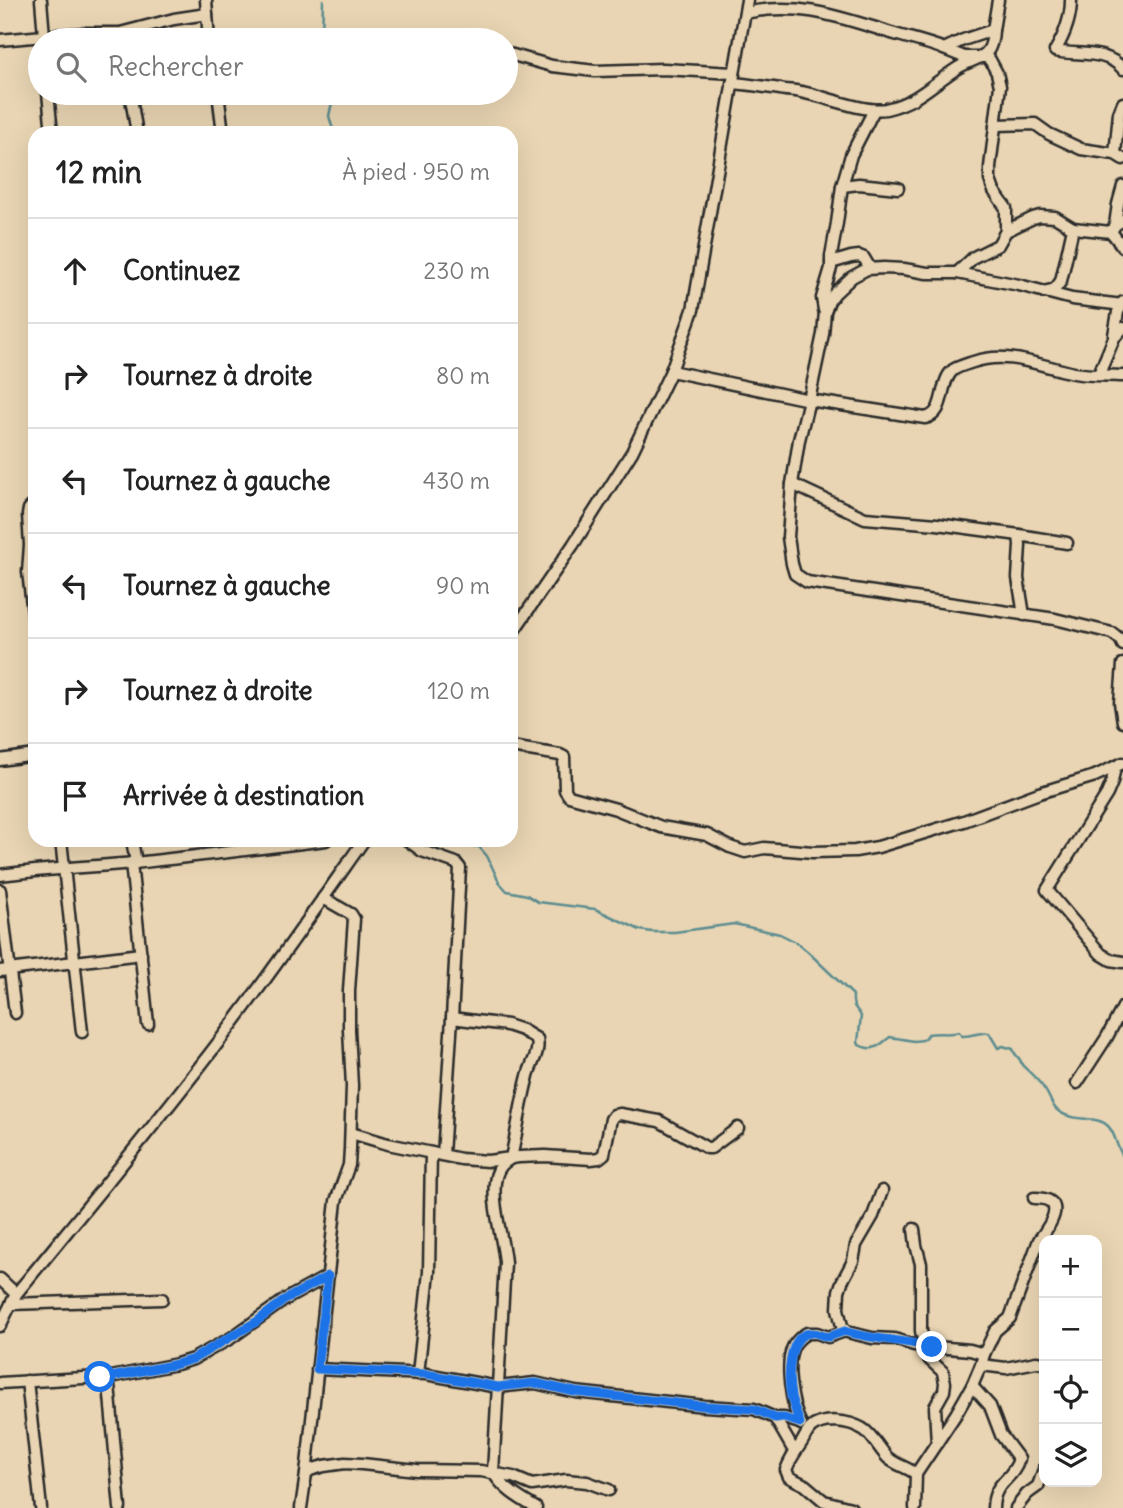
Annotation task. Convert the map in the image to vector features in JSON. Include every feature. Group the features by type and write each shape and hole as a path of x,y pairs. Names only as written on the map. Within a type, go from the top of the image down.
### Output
{"street":[{"path":"41,0 43,28"},
{"path":"206,0 208,28"},
{"path":"518,625 632,452 671,371 694,310 747,0"},
{"path":"518,56 552,66 595,71 664,69 733,78 874,110 895,106 918,97 954,71 989,51 998,0"},
{"path":"1071,0 1065,30 1055,51 1103,56 1123,69"},
{"path":"745,13 776,8 814,12 844,18 964,57 986,57 990,60 1000,80 990,180 1006,208 1006,231 998,245 974,257 957,273"},
{"path":"148,28 174,19 207,14"},
{"path":"944,49 993,30"},
{"path":"0,40 28,39"},
{"path":"963,40 964,57"},
{"path":"995,125 1035,124 1049,134 1081,149 1119,156 1119,113 1123,103"},
{"path":"49,105 51,126"},
{"path":"132,105 136,126"},
{"path":"220,105 222,126"},
{"path":"825,312 822,298 828,281 842,186 851,155 874,110"},
{"path":"842,186 859,184 898,188"},
{"path":"1123,186 1115,227 1123,247"},
{"path":"1006,231 1040,216 1055,217 1073,228 1115,227"},
{"path":"1115,227 1123,237"},
{"path":"1043,292 1055,289 1062,281 1073,228"},
{"path":"831,263 859,256 864,258 870,268"},
{"path":"1099,374 1114,338 1122,304 1072,299 957,273 870,268 852,277 835,293 825,312 823,334 799,440 788,537 795,574 807,582 1055,619 1112,633 1123,645"},
{"path":"824,289 835,293"},
{"path":"1114,338 1123,328"},
{"path":"671,371 809,400 925,418 932,417 937,411 947,378 953,370 981,359 1018,359 1074,373 1123,376"},
{"path":"792,484 865,518 937,524 1068,543"},
{"path":"1018,534 1018,578 1024,614"},
{"path":"1123,664 1120,703 1123,722"},
{"path":"518,748 564,757 565,790 569,796 616,809 661,827 707,835 745,852 764,848 835,852 878,847 964,821 1039,793 1095,776 1119,765"},
{"path":"0,760 28,756"},
{"path":"1119,765 1107,794 1047,890 1101,954 1111,960 1123,962"},
{"path":"62,847 82,1032"},
{"path":"132,847 148,1024"},
{"path":"0,876 267,847"},
{"path":"0,1326 14,1299 180,1092 275,967 358,847"},
{"path":"417,847 456,863 460,868 443,1156"},
{"path":"0,890 5,970 15,1013"},
{"path":"301,1508 336,1201 349,1165 351,1133 349,1030 354,919 351,914 323,898"},
{"path":"5,970 141,954"},
{"path":"1077,1083 1123,1007"},
{"path":"452,1018 507,1026 522,1030 537,1039 538,1051 528,1077 512,1158 501,1166 495,1186 494,1196 505,1263 493,1472 499,1483 509,1492 536,1508"},
{"path":"351,1133 388,1144 476,1161 545,1156 599,1158 604,1154 611,1119 620,1114 659,1121 707,1148 711,1148 738,1128"},
{"path":"418,1374 429,1272 431,1153"},
{"path":"845,1331 838,1309 839,1291 853,1261 856,1245 873,1216 882,1191"},
{"path":"915,1508 916,1474 972,1386 995,1331 1010,1318 1039,1240 1055,1212 1051,1201 1034,1198"},
{"path":"914,1229 921,1264 920,1324 924,1345 930,1360 943,1371 945,1383 944,1391 935,1407 937,1443"},
{"path":"0,1382 106,1378 193,1359 256,1322 286,1299 328,1276"},
{"path":"0,1279 14,1299"},
{"path":"14,1299 162,1300"},
{"path":"800,1423 791,1395 790,1361 794,1344 807,1333 828,1337 845,1331 914,1345 964,1349 982,1360 1006,1368 1039,1362"},
{"path":"317,1369 418,1374 498,1387 535,1383 575,1392 754,1409 811,1428"},
{"path":"106,1378 109,1384 120,1508"},
{"path":"27,1381 41,1508"},
{"path":"972,1386 990,1406 1001,1435 1019,1460 1010,1476 997,1489 993,1508"},
{"path":"775,1418 794,1451"},
{"path":"851,1508 824,1501 805,1485 789,1477 786,1470 794,1451 811,1428 842,1422 865,1429 891,1460 916,1474"},
{"path":"306,1474 310,1469 345,1463 417,1470 493,1472 532,1485 566,1480 587,1482 609,1490"},
{"path":"1016,1508 1039,1483"}],"waterway":[{"path":"322,28 323,0"},
{"path":"331,105 329,116 332,126"},
{"path":"479,847 507,891 527,895 538,902 595,909 640,930 652,932 675,932 734,924 780,934 796,942 853,995 854,1005 861,1016 858,1042 864,1047 872,1048 890,1037 914,1041 923,1040 932,1033 959,1032 962,1036 989,1033 998,1048 1003,1046 1013,1049 1022,1065 1043,1086 1053,1105 1062,1114 1097,1120 1108,1126 1123,1156"}],"route":[{"path":"100,1377 106,1378 193,1359 256,1322 276,1305 328,1276 317,1369 426,1374 498,1387 535,1383 575,1392 754,1409 775,1418 800,1423 791,1395 790,1361 794,1344 807,1333 828,1337 845,1331 932,1347"}]}
